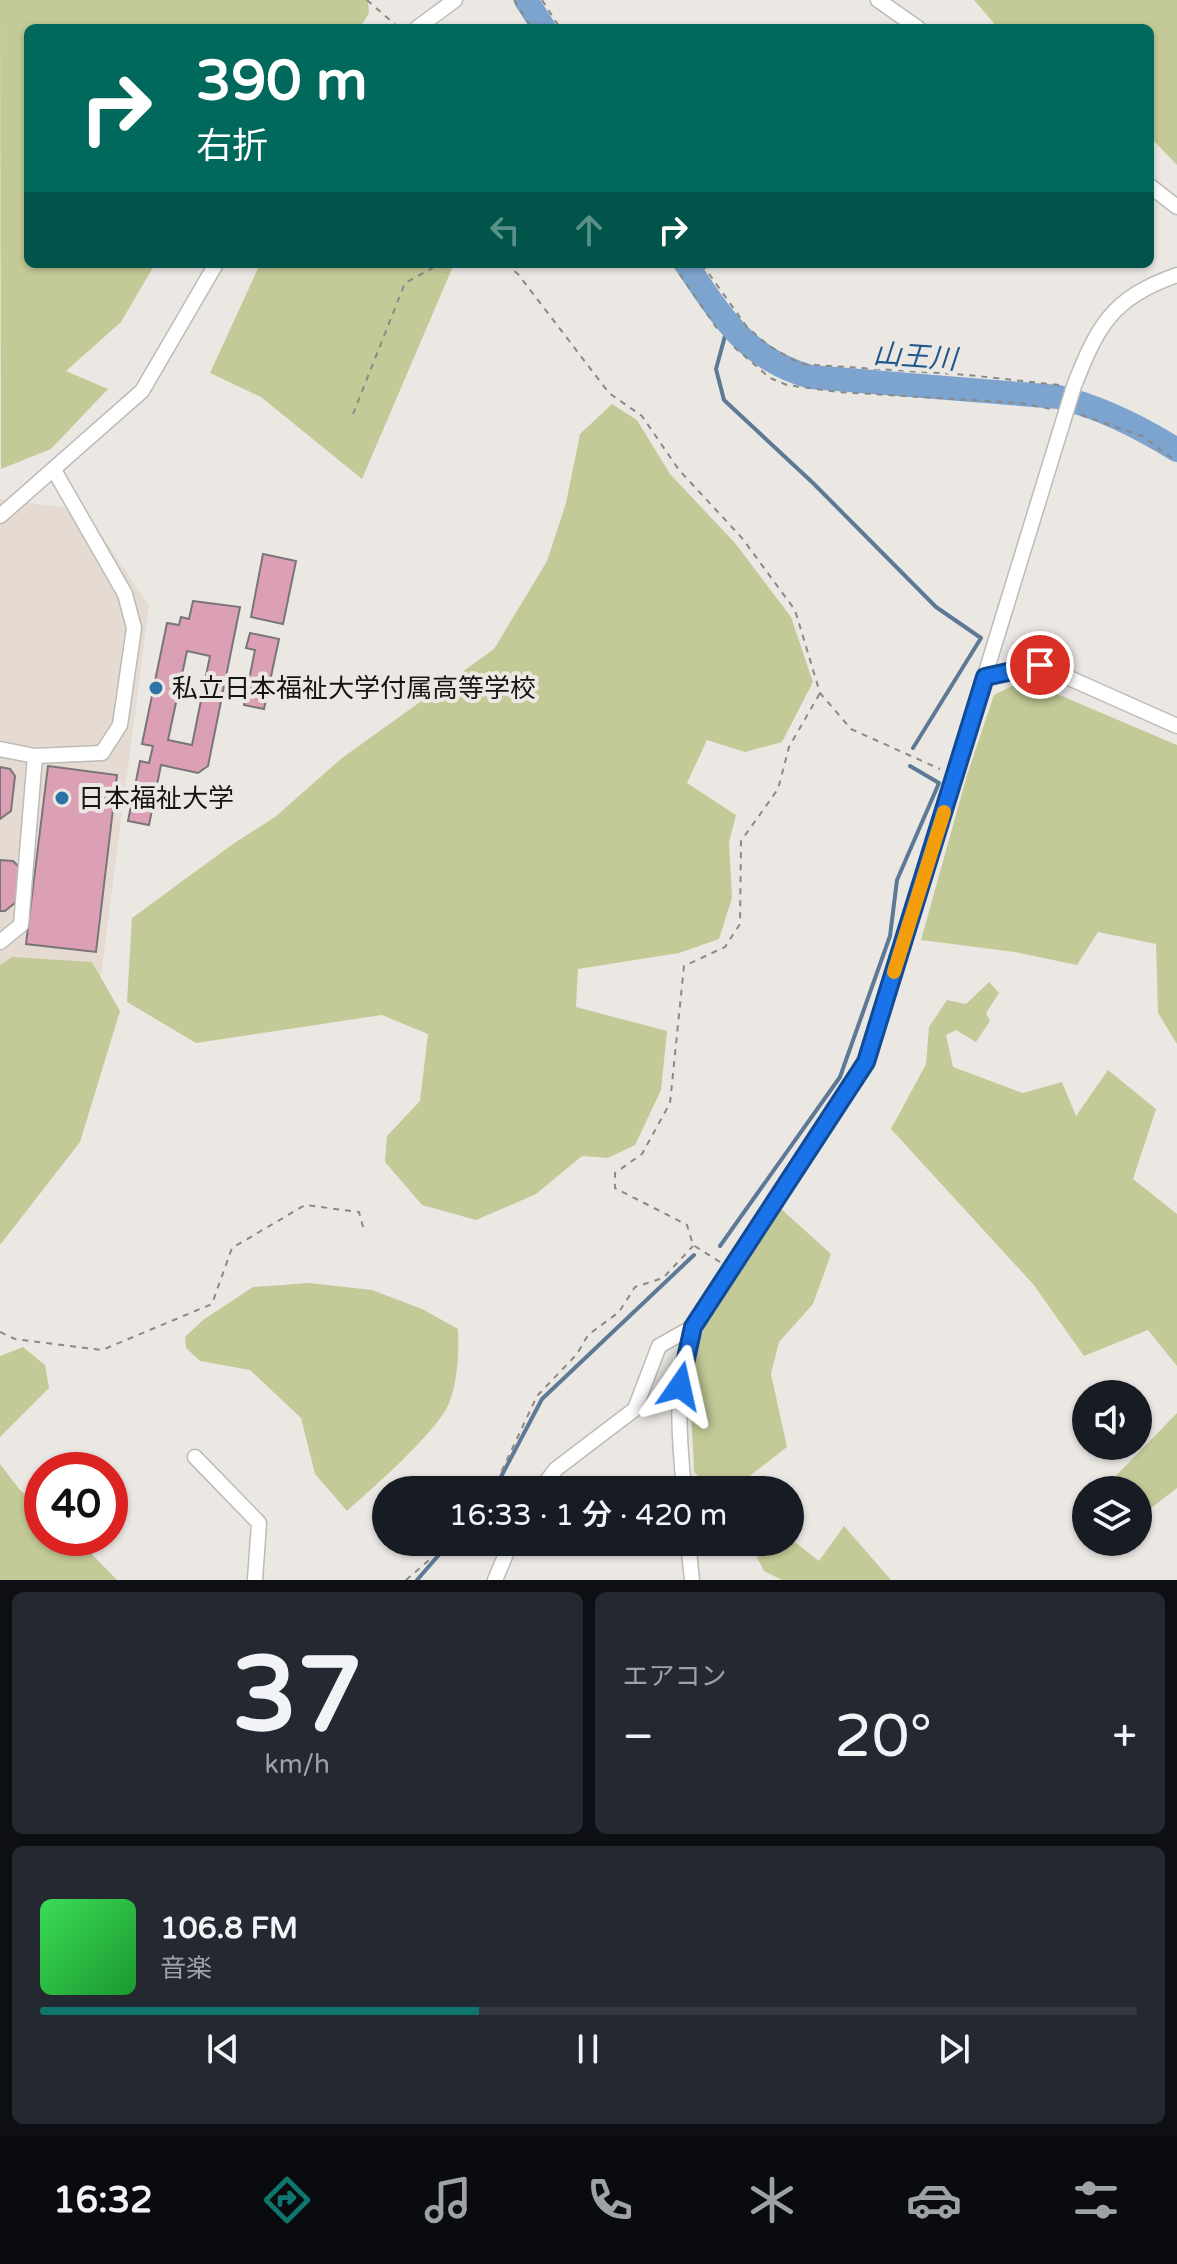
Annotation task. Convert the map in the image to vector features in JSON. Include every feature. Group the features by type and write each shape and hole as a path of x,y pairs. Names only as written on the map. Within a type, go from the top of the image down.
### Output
{"street":[{"path":"422,24 455,0"},
{"path":"878,0 912,24"},
{"path":"1154,189 1177,207"},
{"path":"0,516 142,391 214,268"},
{"path":"683,1476 677,1407 683,1364 693,1327 729,1267 845,1099 866,1062 1074,386 1091,343 1107,316 1139,290 1177,275"},
{"path":"0,749 35,756 102,753 120,725 134,628 125,594 54,470"},
{"path":"985,677 1040,665 1177,726"},
{"path":"0,942 21,925 35,756"},
{"path":"551,1476 635,1409 659,1346 693,1327"},
{"path":"195,1457 259,1523 255,1580"},
{"path":"495,1580 505,1556"},
{"path":"689,1556 692,1580"}],"path":[{"path":"367,0 394,24"},
{"path":"514,0 529,24"},
{"path":"542,0 557,24"},
{"path":"353,414 405,283 433,268"},
{"path":"510,268 609,393 642,416 679,470 742,538 795,610 820,693 851,729 955,775"},
{"path":"676,268 720,333"},
{"path":"705,268 747,327 769,346 801,364 968,375 1074,386"},
{"path":"734,347 770,378 787,385 838,392 1020,403 1067,413 1142,436 1177,462"},
{"path":"729,1267 693,1245 687,1225 615,1188 615,1173 642,1154 670,1103 684,966 725,947 740,924 741,841 778,789 789,747 820,693"},
{"path":"0,1332 15,1339 102,1350 212,1304 232,1248 305,1205 359,1212 363,1227"},
{"path":"499,1476 537,1396 577,1354 588,1335 619,1312 635,1287 663,1278 693,1245"},
{"path":"406,1580 430,1556"}],"shaded area":[{"name":"日本福祉大学","path":"0,499 85,510 149,606 99,990 0,990"}],"green space":[{"path":"0,0 368,0 369,13 362,24 24,24 24,268 153,268 121,322 66,371 108,389 51,449 1,469"},
{"path":"974,0 1177,0 1177,165 1154,141 1154,24 995,24"},
{"path":"258,268 452,268 362,479 261,397 210,373"},
{"path":"612,404 637,420 670,474 735,543 791,617 813,682 782,742 745,752 707,740 687,783 736,815 729,842 732,898 719,939 679,953 578,969 576,1007 667,1031 661,1090 635,1145 608,1158 582,1156 536,1194 476,1220 422,1205 385,1162 387,1136 420,1101 428,1034 382,1015 196,1043 127,1002 132,918 275,817 342,758 494,649 547,561 566,503 580,434"},
{"path":"1024,680 1177,745 1177,1044 1158,1013 1156,944 1098,932 1077,965 1015,952 921,940 967,775 994,695"},
{"path":"12,957 92,962 120,1011 80,1142 0,1245 0,965"},
{"path":"989,982 999,993 986,1013 990,1021 976,1042 956,1030 946,1035 953,1067 1023,1093 1062,1082 1076,1116 1108,1070 1156,1109 1133,1179 1177,1214 1177,1366 1148,1330 1084,1356 1033,1284 891,1129 926,1064 929,1027 947,1000 966,1004"},
{"path":"779,1207 831,1254 813,1304 779,1342 771,1374 787,1447 750,1476 698,1476 694,1472 691,1406 695,1356 714,1307"},
{"path":"309,1283 372,1290 422,1309 458,1329 456,1376 443,1415 385,1476 372,1476 372,1488 347,1511 315,1474 301,1418 250,1370 200,1361 186,1348 185,1337 203,1320 253,1287"},
{"path":"23,1347 45,1365 49,1388 0,1437 0,1356"},
{"path":"1177,1413 1177,1488 1152,1507 1152,1476 1116,1476 1131,1460 1152,1460 1152,1439"},
{"path":"0,1464 24,1493 24,1556 94,1556 117,1580 0,1580"},
{"path":"844,1526 891,1580 782,1580 764,1571 756,1556 804,1556 804,1549 819,1561"}],"building":[{"path":"263,554 296,561 283,624 251,617"},
{"path":"193,601 240,607 208,766 198,773 161,765 149,825 128,821 140,761 149,763 153,746 142,744 167,623 179,625 181,617 189,619","holes":["187,651 210,656 192,745 168,740"]},
{"path":"250,633 279,639 264,709 244,705 255,650 246,648"},
{"path":"48,766 117,775 96,952 26,944"},
{"path":"0,767 10,769 15,776 11,811 0,819"},
{"path":"0,860 13,861 19,867 16,902 5,911 0,911"}],"waterway":[{"name":"山王川","path":"526,0 541,24"},
{"name":"山王川","path":"689,268 738,334 769,359 788,369 811,377 1058,397 1120,419 1177,450"},
{"path":"728,325 716,369 724,400 813,483 936,607 981,638 913,748"},
{"path":"720,1246 840,1077 890,936 897,880 939,783 910,766"},
{"path":"501,1476 542,1399 694,1255"},
{"path":"417,1580 438,1556"}],"slow traffic":[{"path":"894,972 944,812"}],"place":[{"name":"私立日本福祉大学付属高等学校","path":"156,688"},
{"name":"日本福祉大学","path":"62,798"}],"route":[{"path":"680,1386 693,1327 729,1267 845,1099 866,1062 985,677 1040,665"}]}
